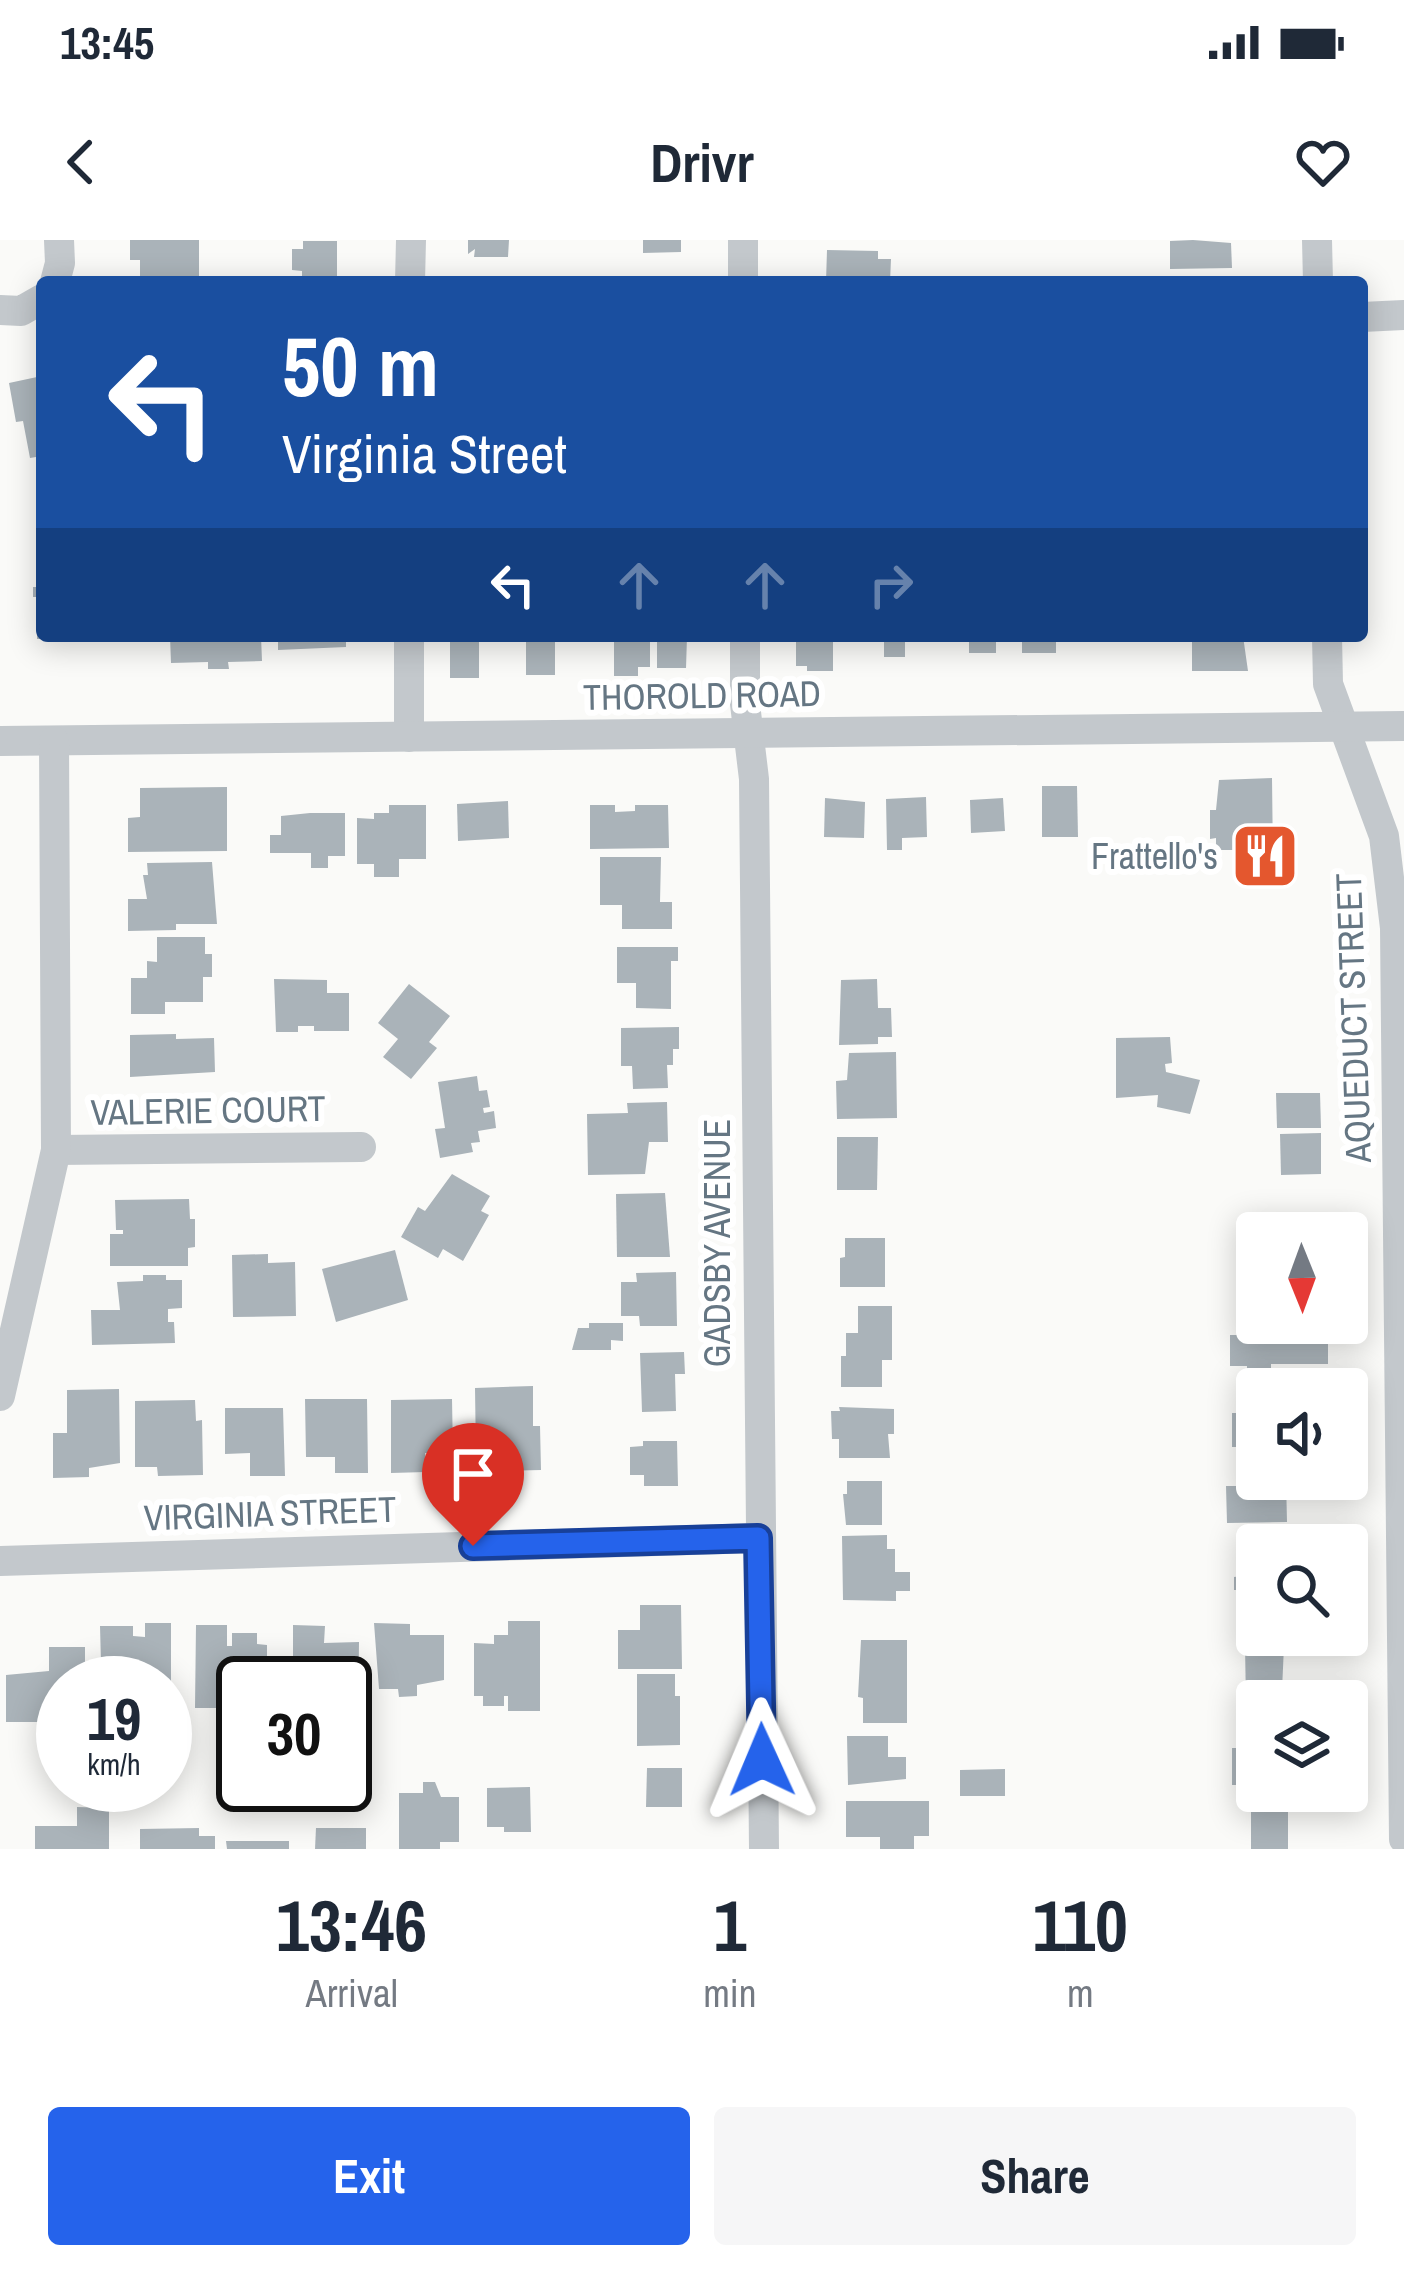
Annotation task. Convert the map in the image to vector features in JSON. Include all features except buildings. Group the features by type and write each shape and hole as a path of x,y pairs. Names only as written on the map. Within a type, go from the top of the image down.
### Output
{"street":[{"path":"57,276 59,240"},
{"path":"410,240 410,276"},
{"path":"743,240 743,276"},
{"path":"1317,240 1318,276"},
{"path":"0,310 21,310 36,302"},
{"path":"1368,317 1404,315"},
{"path":"409,642 409,737"},
{"name":"GADSBY AVENUE","path":"745,642 754,775 764,1849"},
{"name":"AQUEDUCT STREET","path":"1327,642 1328,684 1384,836 1395,928 1404,1839"},
{"name":"THOROLD ROAD","path":"0,741 1404,726"},
{"path":"0,1396 56,1150 54,741"},
{"name":"VALERIE COURT","path":"56,1150 361,1147"},
{"name":"VIRGINIA STREET","path":"0,1561 758,1538"}],"place":[{"name":"Frattello's","path":"1265,856"}],"route":[{"path":"473,1546 758,1538 762,1760"}]}
